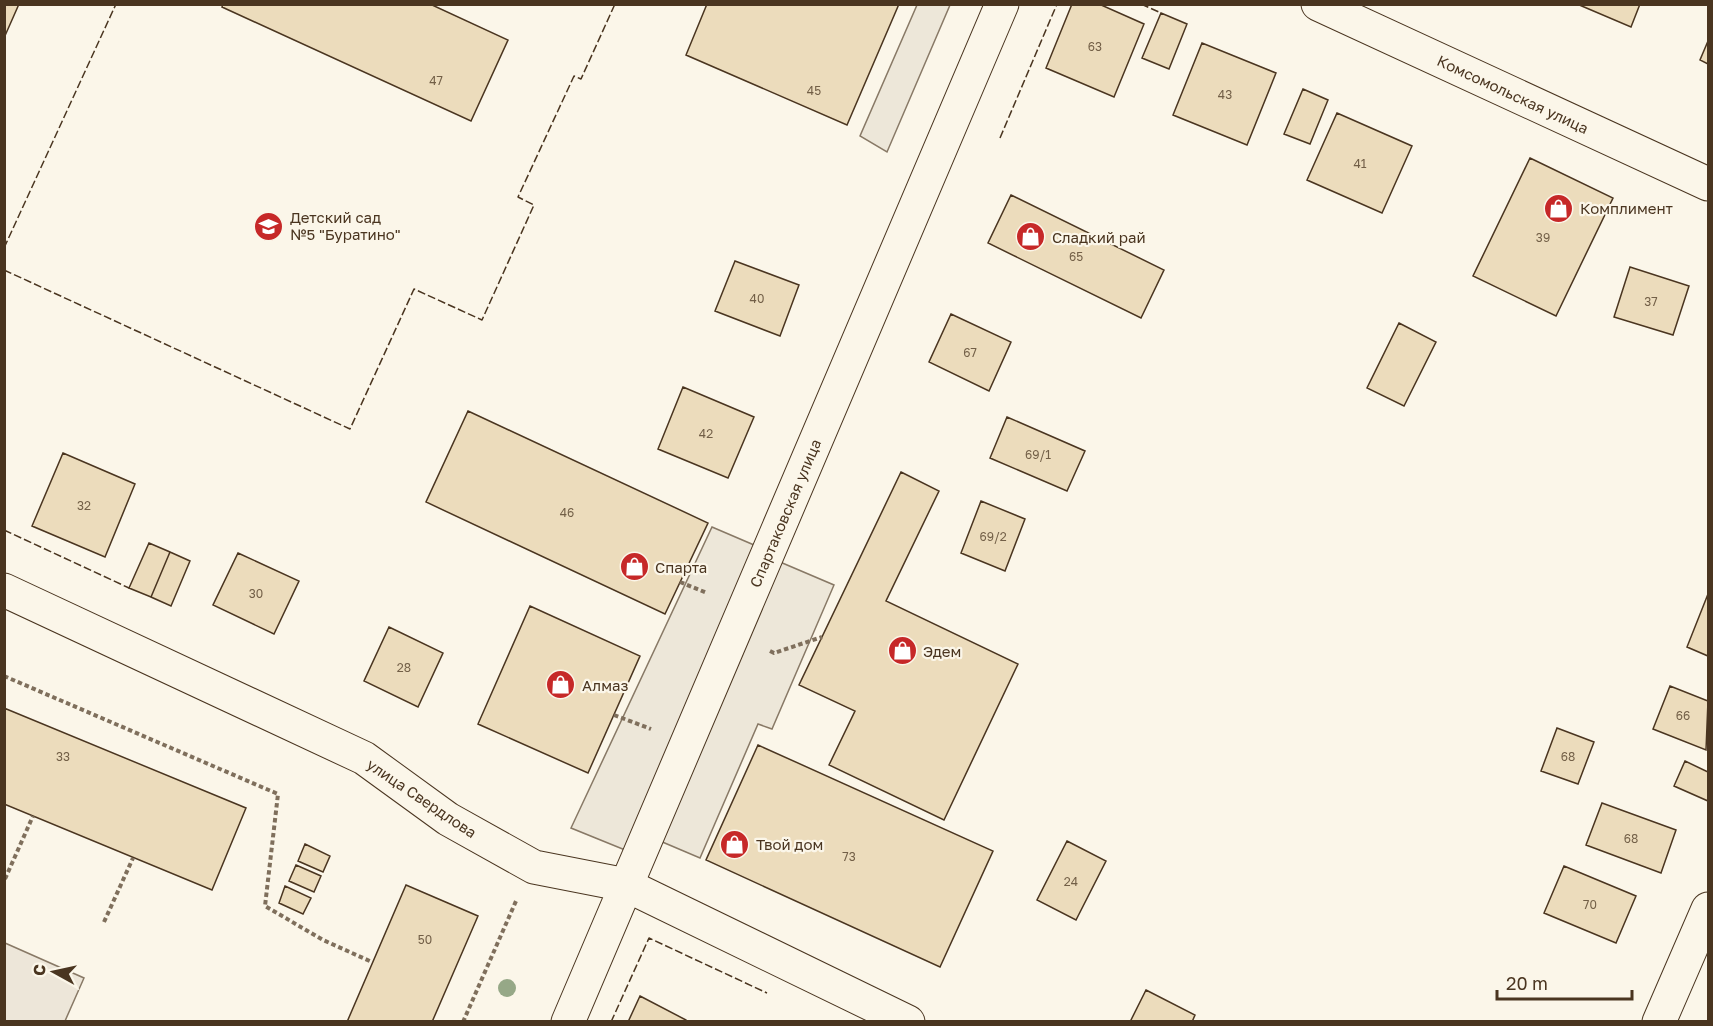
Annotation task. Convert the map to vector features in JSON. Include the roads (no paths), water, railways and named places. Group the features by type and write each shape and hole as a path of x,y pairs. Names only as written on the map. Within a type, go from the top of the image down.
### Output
{"street":[{"name":"Спартаковская улица","path":"568,1022 1002,4"},
{"name":"Комсомольская улица","path":"1318,4 1708,184"},
{"name":"улица Свердлова","path":"4,590 364,758 448,819 534,867 626,885 908,1022"},
{"path":"1659,1022 1708,909"}],"place":[{"name":"Комплимент","path":"1559,208"},
{"name":"Детский сад №5 \"Буратино\"","path":"269,226"},
{"name":"Сладкий рай","path":"1031,237"},
{"name":"Спарта","path":"634,567"},
{"name":"Эдем","path":"902,651"},
{"name":"Алмаз","path":"561,685"},
{"name":"Твой дом","path":"735,844"}]}
